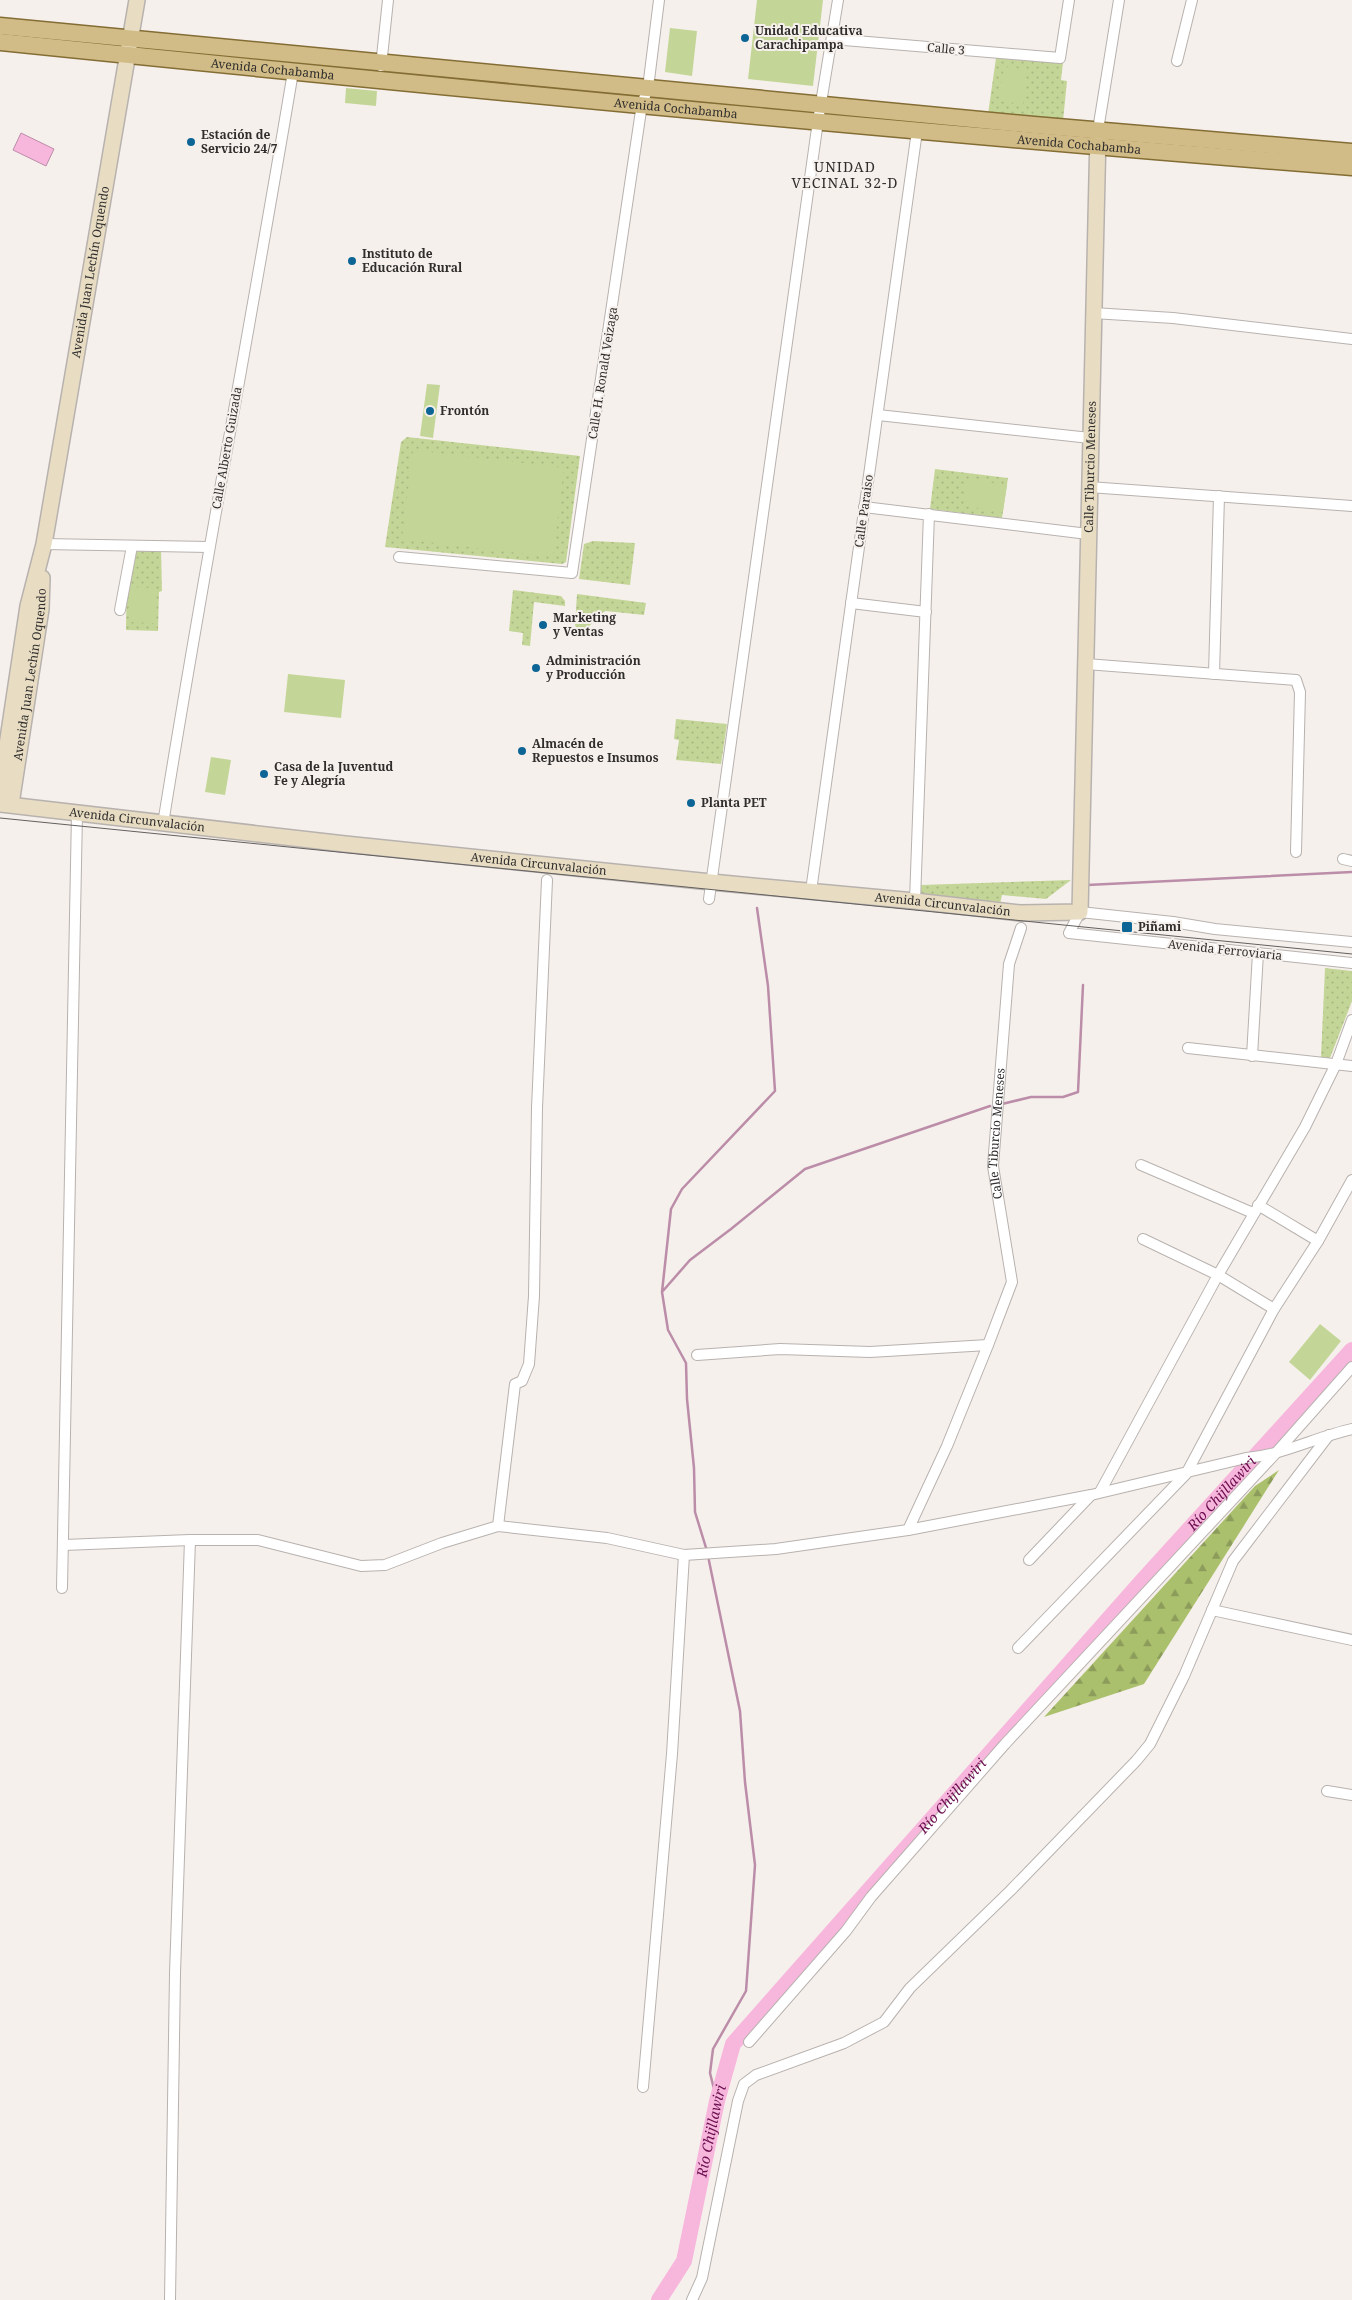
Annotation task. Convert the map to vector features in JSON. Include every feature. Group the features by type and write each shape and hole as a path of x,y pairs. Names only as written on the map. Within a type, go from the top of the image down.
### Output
{"main road":[{"name":"Avenida Cochabamba","path":"0,26 293,72 1096,147 1352,167"},
{"name":"Avenida Cochabamba","path":"0,42 130,47 382,64 1352,152"}],"street":[{"name":"Avenida Juan Lechín Oquendo","path":"0,792 28,606 44,544 137,0"},
{"path":"380,81 388,0"},
{"name":"Calle H. Ronald Veizaga","path":"399,557 572,573 642,104 648,88 659,0"},
{"path":"709,899 818,121 838,0"},
{"name":"Calle 3","path":"832,39 1060,58 1069,0"},
{"name":"Calle Tiburcio Meneses","path":"1069,933 1080,912 1096,147 1119,0"},
{"path":"1176,61 1192,0"},
{"name":"Calle Alberto Guizada","path":"163,824 209,547 258,281 293,72"},
{"name":"Calle Paraiso","path":"812,891 918,130"},
{"path":"1093,313 1174,318 1352,339"},
{"path":"878,416 1090,438"},
{"path":"1089,486 1352,506"},
{"path":"1214,674 1219,496"},
{"path":"864,507 1088,534"},
{"path":"915,900 929,514"},
{"name":"Avenida Juan Lechín Oquendo","path":"6,804 41,609 44,544"},
{"path":"44,544 209,547"},
{"path":"120,610 132,546"},
{"path":"851,603 926,612"},
{"path":"1086,664 1296,680 1300,692 1296,852"},
{"name":"Avenida Circunvalación","path":"6,804 163,824 710,882 915,900 1020,913 1080,912"},
{"path":"62,1588 77,813"},
{"path":"498,1526 516,1384 522,1381 529,1364 530,1354 534,1296 537,1108 547,880"},
{"name":"Avenida Ferroviaria","path":"1080,912 1173,922 1215,929 1352,942"},
{"name":"Calle Tiburcio Meneses","path":"908,1530 947,1446 1012,1282 993,1166 1009,964 1021,928"},
{"name":"Avenida Ferroviaria","path":"1069,933 1352,963"},
{"path":"1252,1056 1258,953"},
{"path":"1029,1560 1096,1494 1218,1275 1304,1128 1336,1064 1352,1020"},
{"path":"1188,1048 1352,1066"},
{"path":"1141,1165 1256,1209 1318,1241"},
{"path":"1018,1648 1186,1474 1274,1309 1318,1241 1352,1180"},
{"path":"1143,1239 1218,1275 1274,1309"},
{"path":"697,1355 780,1350 870,1352 988,1345"},
{"path":"749,2042 846,1931 877,1890 1024,1724 1352,1368"},
{"path":"64,1545 190,1540 258,1540 361,1566 385,1565 442,1543 498,1526 607,1538 684,1555 776,1549 908,1530 1096,1494 1186,1474 1246,1458 1271,1455 1330,1434 1352,1429"},
{"path":"692,2300 702,2278 724,2163 744,2084 756,2075 844,2043 884,2022 910,1988 1023,1877 1150,1744 1184,1676 1233,1561 1330,1434"},
{"path":"170,2300 176,1963 190,1540"},
{"path":"643,2087 672,1754 684,1555"},
{"path":"1212,1610 1352,1640"},
{"path":"1327,1791 1352,1795"}],"green space":[{"path":"757,0 823,0 813,86 748,79"},
{"path":"670,28 697,31 692,76 665,72"},
{"path":"996,58 1063,63 1061,80 1067,81 1063,121 988,114"},
{"path":"1004,67 1027,69 1023,104 999,101"},
{"path":"346,88 377,91 376,106 345,103"},
{"name":"Frontón","path":"427,384 440,385 433,438 420,436"},
{"path":"407,437 580,456 566,562 562,564 385,547 401,442"},
{"path":"413,450 564,468 553,557 402,539"},
{"path":"935,469 1008,478 1002,518 930,509"},
{"path":"967,479 1007,485 1003,511 963,506"},
{"path":"593,541 635,543 630,585 579,579 584,544"},
{"path":"137,549 161,549 162,591 159,592 158,631 126,630 128,575 133,555"},
{"path":"130,587 155,588 154,623 129,622"},
{"path":"513,590 561,596 565,601 565,606 534,602 530,646 522,645 523,633 509,631"},
{"path":"577,594 646,603 644,615 606,611 586,628 582,630 577,629 575,625"},
{"path":"288,674 345,680 341,718 284,712"},
{"path":"676,719 727,724 721,764 676,760 679,740 674,739"},
{"path":"211,757 231,760 225,795 205,792"},
{"path":"1071,880 1046,899 1002,895 1000,904 921,897 921,885"},
{"path":"1325,968 1352,971 1352,1001 1330,1058 1321,1057"},
{"path":"1320,1324 1341,1341 1310,1380 1289,1362"},
{"path":"1279,1470 1144,1684 1044,1717 1255,1486"}],"shaded area":[{"path":"21,133 54,149 46,166 13,150"}],"waterway":[{"path":"1087,885 1352,872"},
{"path":"662,1292 671,1209 682,1189 775,1091 768,986 757,908"},
{"path":"1002,1104 1031,1097 1063,1097 1078,1092 1083,985"},
{"path":"707,1551 695,1512 694,1468 687,1399 686,1363 668,1330 662,1292 690,1260 805,1169 990,1106"},
{"name":"Río Chijllawiri","path":"659,2300 684,2261 717,2101 733,2044 1142,1581 1352,1350"},
{"path":"708,1556 740,1711 745,1782 755,1865 746,1991 713,2049 710,2073 717,2101"}],"tram line":[{"path":"0,818 1352,954"}],"place":[{"name":"Unidad Educativa Carachipampa","path":"745,38"},
{"name":"Estación de Servicio 24/7","path":"191,142"},
{"name":"Instituto de Educación Rural","path":"352,261"},
{"name":"Frontón","path":"430,411"},
{"name":"Marketing y Ventas","path":"543,625"},
{"name":"Administración y Producción","path":"536,668"},
{"name":"Almacén de Repuestos e Insumos","path":"522,751"},
{"name":"Casa de la Juventud Fe y Alegría","path":"264,774"},
{"name":"Planta PET","path":"691,803"},
{"name":"Piñami","path":"1127,927"}],"district":[{"name":"UNIDAD VECINAL 32-D","path":"845,176"}]}
